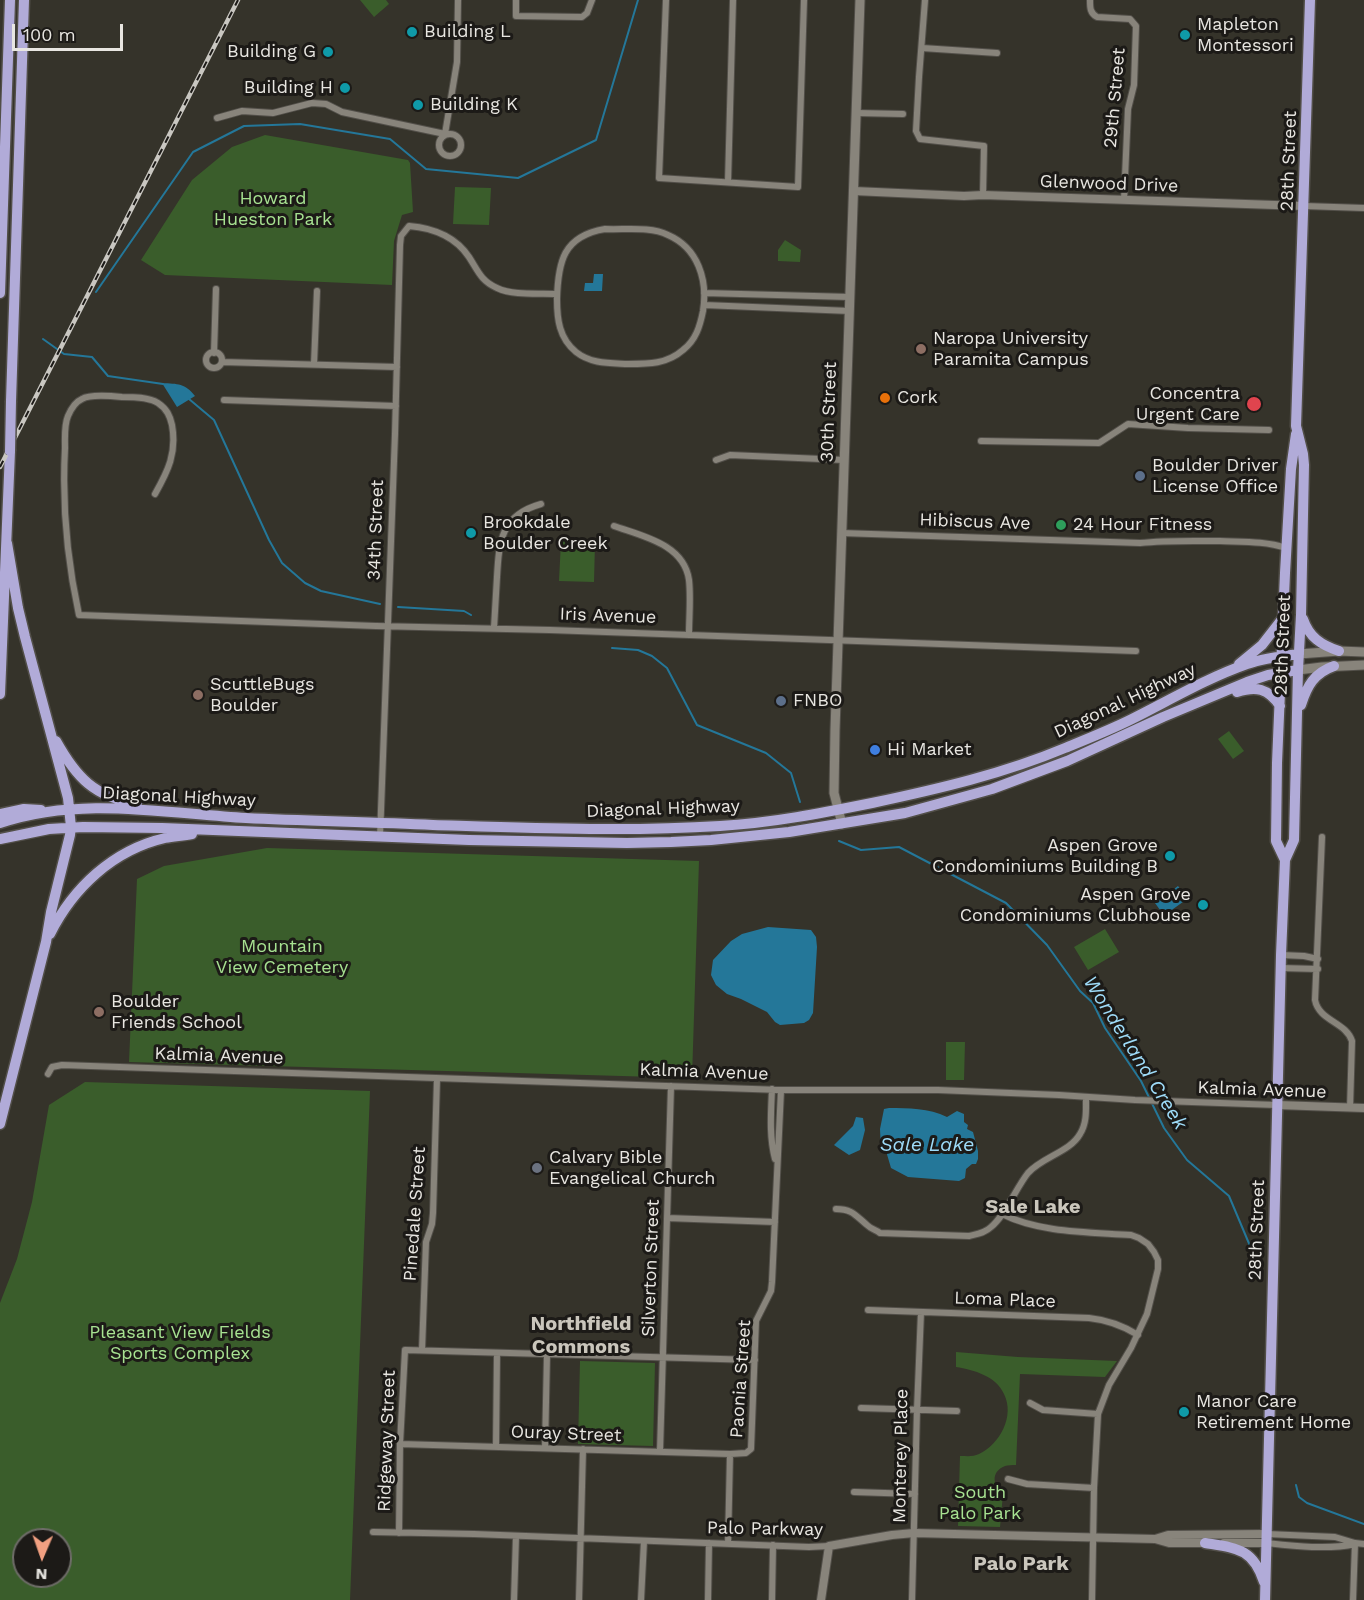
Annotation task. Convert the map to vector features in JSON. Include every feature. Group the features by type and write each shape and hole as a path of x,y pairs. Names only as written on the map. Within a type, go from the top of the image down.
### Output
{"highway":[{"path":"0,293 10,0"},
{"path":"0,694 8,520 24,0"},
{"name":"28th Street","path":"1285,860 1276,841 1277,763 1286,548 1292,450 1296,431 1310,0"},
{"name":"28th Street","path":"1265,1600 1280,968 1285,860 1294,840 1301,615 1304,465 1296,431"},
{"path":"0,1124 46,942 71,827 68,798 19,613 7,543"},
{"path":"1301,615 1316,640 1339,651"},
{"path":"1232,670 1262,645 1283,618"},
{"name":"Diagonal Highway","path":"0,823 53,811 110,808 240,817 381,823 627,829 724,826 789,819 838,811 951,786 1029,762 1128,721 1182,693 1249,663 1299,654"},
{"path":"1296,720 1309,684 1320,672 1334,666"},
{"name":"Diagonal Highway","path":"0,839 71,827 627,843 721,839 789,832 905,813 992,789 1067,761 1247,682 1298,670"},
{"path":"1193,705 1255,689 1272,695 1280,706"},
{"path":"49,724 56,742 73,768 102,794 127,802 221,811 240,817"},
{"path":"0,814 24,809 53,811"},
{"path":"627,829 627,843"},
{"path":"46,942 72,899 108,863 125,853 165,838 216,831"},
{"path":"1204,1543 1235,1548 1246,1553 1258,1567 1265,1586"}],"main road":[{"name":"30th Street","path":"842,824 834,790 837,640 860,0"},
{"path":"1299,654 1364,652"},
{"path":"1298,670 1364,665"}],"street":[{"path":"217,118 242,111 273,113 312,103 326,104 342,112 445,134 457,62 458,0"},
{"path":"516,0 516,16 582,17 587,13 592,0"},
{"path":"666,0 658,178 798,187 804,0"},
{"path":"728,182 733,0"},
{"path":"925,0 916,131 920,139 984,146 983,195"},
{"name":"29th Street","path":"1090,0 1093,15 1130,19 1136,26 1134,85 1128,109 1124,200"},
{"path":"922,48 997,53"},
{"path":"856,113 903,114"},
{"name":"Glenwood Drive","path":"854,191 1364,208"},
{"name":"34th Street","path":"380,837 401,236 409,226 437,231 462,248 481,277 489,284 510,292 557,294"},
{"path":"605,229 651,230 666,233 679,240 688,248 702,273 705,293 701,324 696,335 687,347 674,357 660,363 600,362 585,358 568,344 560,332 557,317 557,294 560,266 565,253 575,241 594,231 605,229"},
{"path":"214,353 216,289"},
{"path":"314,364 317,291"},
{"path":"705,293 850,297"},
{"path":"704,305 850,311"},
{"path":"222,362 221,356 214,353 208,356 209,366 216,368 222,362 397,367"},
{"name":"Iris Avenue","path":"169,414 154,401 106,396 83,397 67,418 63,478 67,548 79,615 1136,651"},
{"path":"224,400 396,406"},
{"path":"155,494 166,474 173,453 173,432 169,414 178,411"},
{"path":"981,441 1099,443 1128,424 1269,430"},
{"path":"716,460 730,454 844,460"},
{"path":"494,628 498,552 505,528 518,513 541,504"},
{"path":"614,526 660,543 679,558 689,581 689,635"},
{"name":"Hibiscus Ave","path":"841,533 1140,543 1157,541 1242,542 1274,544 1286,548"},
{"path":"1322,837 1316,1006 1320,1012 1347,1031 1352,1041 1350,1108"},
{"path":"1281,955 1318,959"},
{"path":"1280,968 1318,969"},
{"name":"Kalmia Avenue","path":"48,1074 52,1067 62,1065 781,1090 938,1090 1364,1108"},
{"name":"Pinedale Street","path":"422,1350 426,1242 433,1217 437,1079"},
{"name":"Silverton Street","path":"660,1451 671,1086"},
{"name":"Paonia Street","path":"772,1089 771,1141 777,1165"},
{"name":"Paonia Street","path":"728,1544 730,1454 746,1454 751,1449 756,1321 771,1291 781,1090"},
{"path":"836,1209 850,1211 880,1233 969,1236 982,1233 991,1228 1002,1214 1030,1171 1074,1142 1085,1123 1086,1098"},
{"path":"1002,1214 1027,1225 1131,1235 1149,1244 1158,1260 1158,1275 1147,1314 1138,1335 1109,1385 1098,1414 1092,1600"},
{"path":"667,1218 775,1222"},
{"name":"Loma Place","path":"868,1310 1105,1320 1138,1335"},
{"name":"Monterey Place","path":"912,1600 921,1312"},
{"name":"Ridgeway Street","path":"399,1533 400,1444 405,1350 422,1350"},
{"path":"422,1350 754,1360"},
{"path":"496,1447 497,1353"},
{"path":"544,1448 547,1355"},
{"path":"1030,1402 1043,1410 1098,1414"},
{"path":"861,1408 957,1411"},
{"name":"Ouray Street","path":"400,1444 730,1454"},
{"path":"579,1600 583,1449"},
{"path":"1008,1479 1027,1484 1094,1488"},
{"path":"854,1492 915,1494"},
{"name":"Palo Parkway","path":"374,1532 809,1547 914,1533 1155,1539 1169,1543 1267,1539"},
{"name":"Palo Parkway","path":"1155,1539 1168,1535 1267,1539"},
{"path":"514,1600 516,1536"},
{"path":"1267,1539 1335,1537 1364,1544"},
{"path":"1267,1539 1290,1546 1342,1547 1355,1543"},
{"path":"641,1600 644,1541"},
{"path":"708,1600 709,1543"},
{"path":"1353,1600 1355,1543"},
{"path":"772,1600 773,1545"},
{"path":"821,1600 829,1546"}],"green space":[{"path":"360,0 386,0 389,4 374,17"},
{"name":"Howard Hueston Park","path":"265,135 408,160 413,212 402,215 394,241 392,285 165,275 141,260 192,180 232,147"},
{"path":"455,187 491,188 489,225 453,224"},
{"path":"785,240 801,250 800,262 778,261 778,250"},
{"path":"561,541 595,543 594,582 559,581"},
{"path":"1229,731 1244,751 1233,759 1218,739"},
{"name":"Mountain View Cemetery","path":"267,848 699,861 692,1078 129,1062 137,879 164,866"},
{"path":"1105,929 1119,952 1088,970 1074,947"},
{"path":"946,1042 965,1042 964,1080 946,1080"},
{"name":"Pleasant View Fields Sports Complex","path":"85,1082 370,1091 350,1600 0,1600 0,1303 17,1259 32,1202 49,1105"},
{"name":"South Palo Park","path":"956,1352 1117,1361 1105,1377 1020,1374 1016,1465 1006,1466 995,1475 995,1483 1003,1494 1000,1527 958,1526 960,1456 977,1455 993,1444 1003,1428 1008,1411 1004,1394 996,1383 984,1375 956,1367"},
{"path":"580,1361 655,1363 653,1446 578,1444"}],"water":[{"path":"594,274 603,274 602,291 584,291 585,283 593,283"},
{"path":"162,383 181,385 195,396 177,407"},
{"path":"1178,886 1187,899 1165,917 1155,903"},
{"path":"768,927 811,930 816,937 813,1013 804,1023 780,1025 767,1012 727,994 716,985 711,975 713,960 731,941 742,934"},
{"name":"Sale Lake","path":"884,1109 926,1110 947,1117 957,1111 964,1114 964,1122 968,1125 967,1129 973,1132 978,1151 976,1164 966,1169 965,1178 959,1181 908,1177 891,1168 886,1151 881,1150 880,1129"},
{"path":"856,1117 863,1118 865,1130 860,1150 849,1155 834,1145 853,1126"}],"waterway":[{"path":"96,292 193,152 244,126 300,124 390,139 426,169 518,178 596,140 638,0"},
{"name":"Wonderland Creek","path":"43,339 64,354 92,357 108,376 163,384"},
{"name":"Wonderland Creek","path":"189,399 214,420 269,540 282,563 305,583 321,591 380,604"},
{"name":"Wonderland Creek","path":"398,607 464,611 471,615"},
{"name":"Wonderland Creek","path":"612,648 638,650 652,656 667,668 697,725 766,753 791,773 800,802"},
{"name":"Wonderland Creek","path":"839,841 861,850 899,847 1006,903 1047,945 1080,991 1093,1003 1105,1028 1141,1081 1164,1128 1187,1160 1229,1196 1253,1253"},
{"name":"Wonderland Creek","path":"1296,1485 1299,1497 1307,1503 1364,1524"}],"railway":[{"path":"0,467 238,0"}],"place":[{"name":"Building L","path":"412,32"},
{"name":"Mapleton Montessori","path":"1185,35"},
{"name":"Building G","path":"328,52"},
{"name":"Building H","path":"345,88"},
{"name":"Building K","path":"418,105"},
{"name":"Naropa University Paramita Campus","path":"921,349"},
{"name":"Cork","path":"885,398"},
{"name":"Concentra Urgent Care","path":"1254,404"},
{"name":"Boulder Driver License Office","path":"1140,476"},
{"name":"24 Hour Fitness","path":"1061,525"},
{"name":"Brookdale Boulder Creek","path":"471,533"},
{"name":"ScuttleBugs Boulder","path":"198,695"},
{"name":"FNBO","path":"781,701"},
{"name":"Hi Market","path":"875,750"},
{"name":"Aspen Grove Condominiums Building B","path":"1170,856"},
{"name":"Aspen Grove Condominiums Clubhouse","path":"1203,905"},
{"name":"Boulder Friends School","path":"99,1012"},
{"name":"Calvary Bible Evangelical Church","path":"537,1168"},
{"name":"Manor Care Retirement Home","path":"1184,1412"}],"district":[{"name":"Sale Lake","path":"1033,1207"},
{"name":"Northfield Commons","path":"581,1336"},
{"name":"Palo Park","path":"1021,1564"}]}
